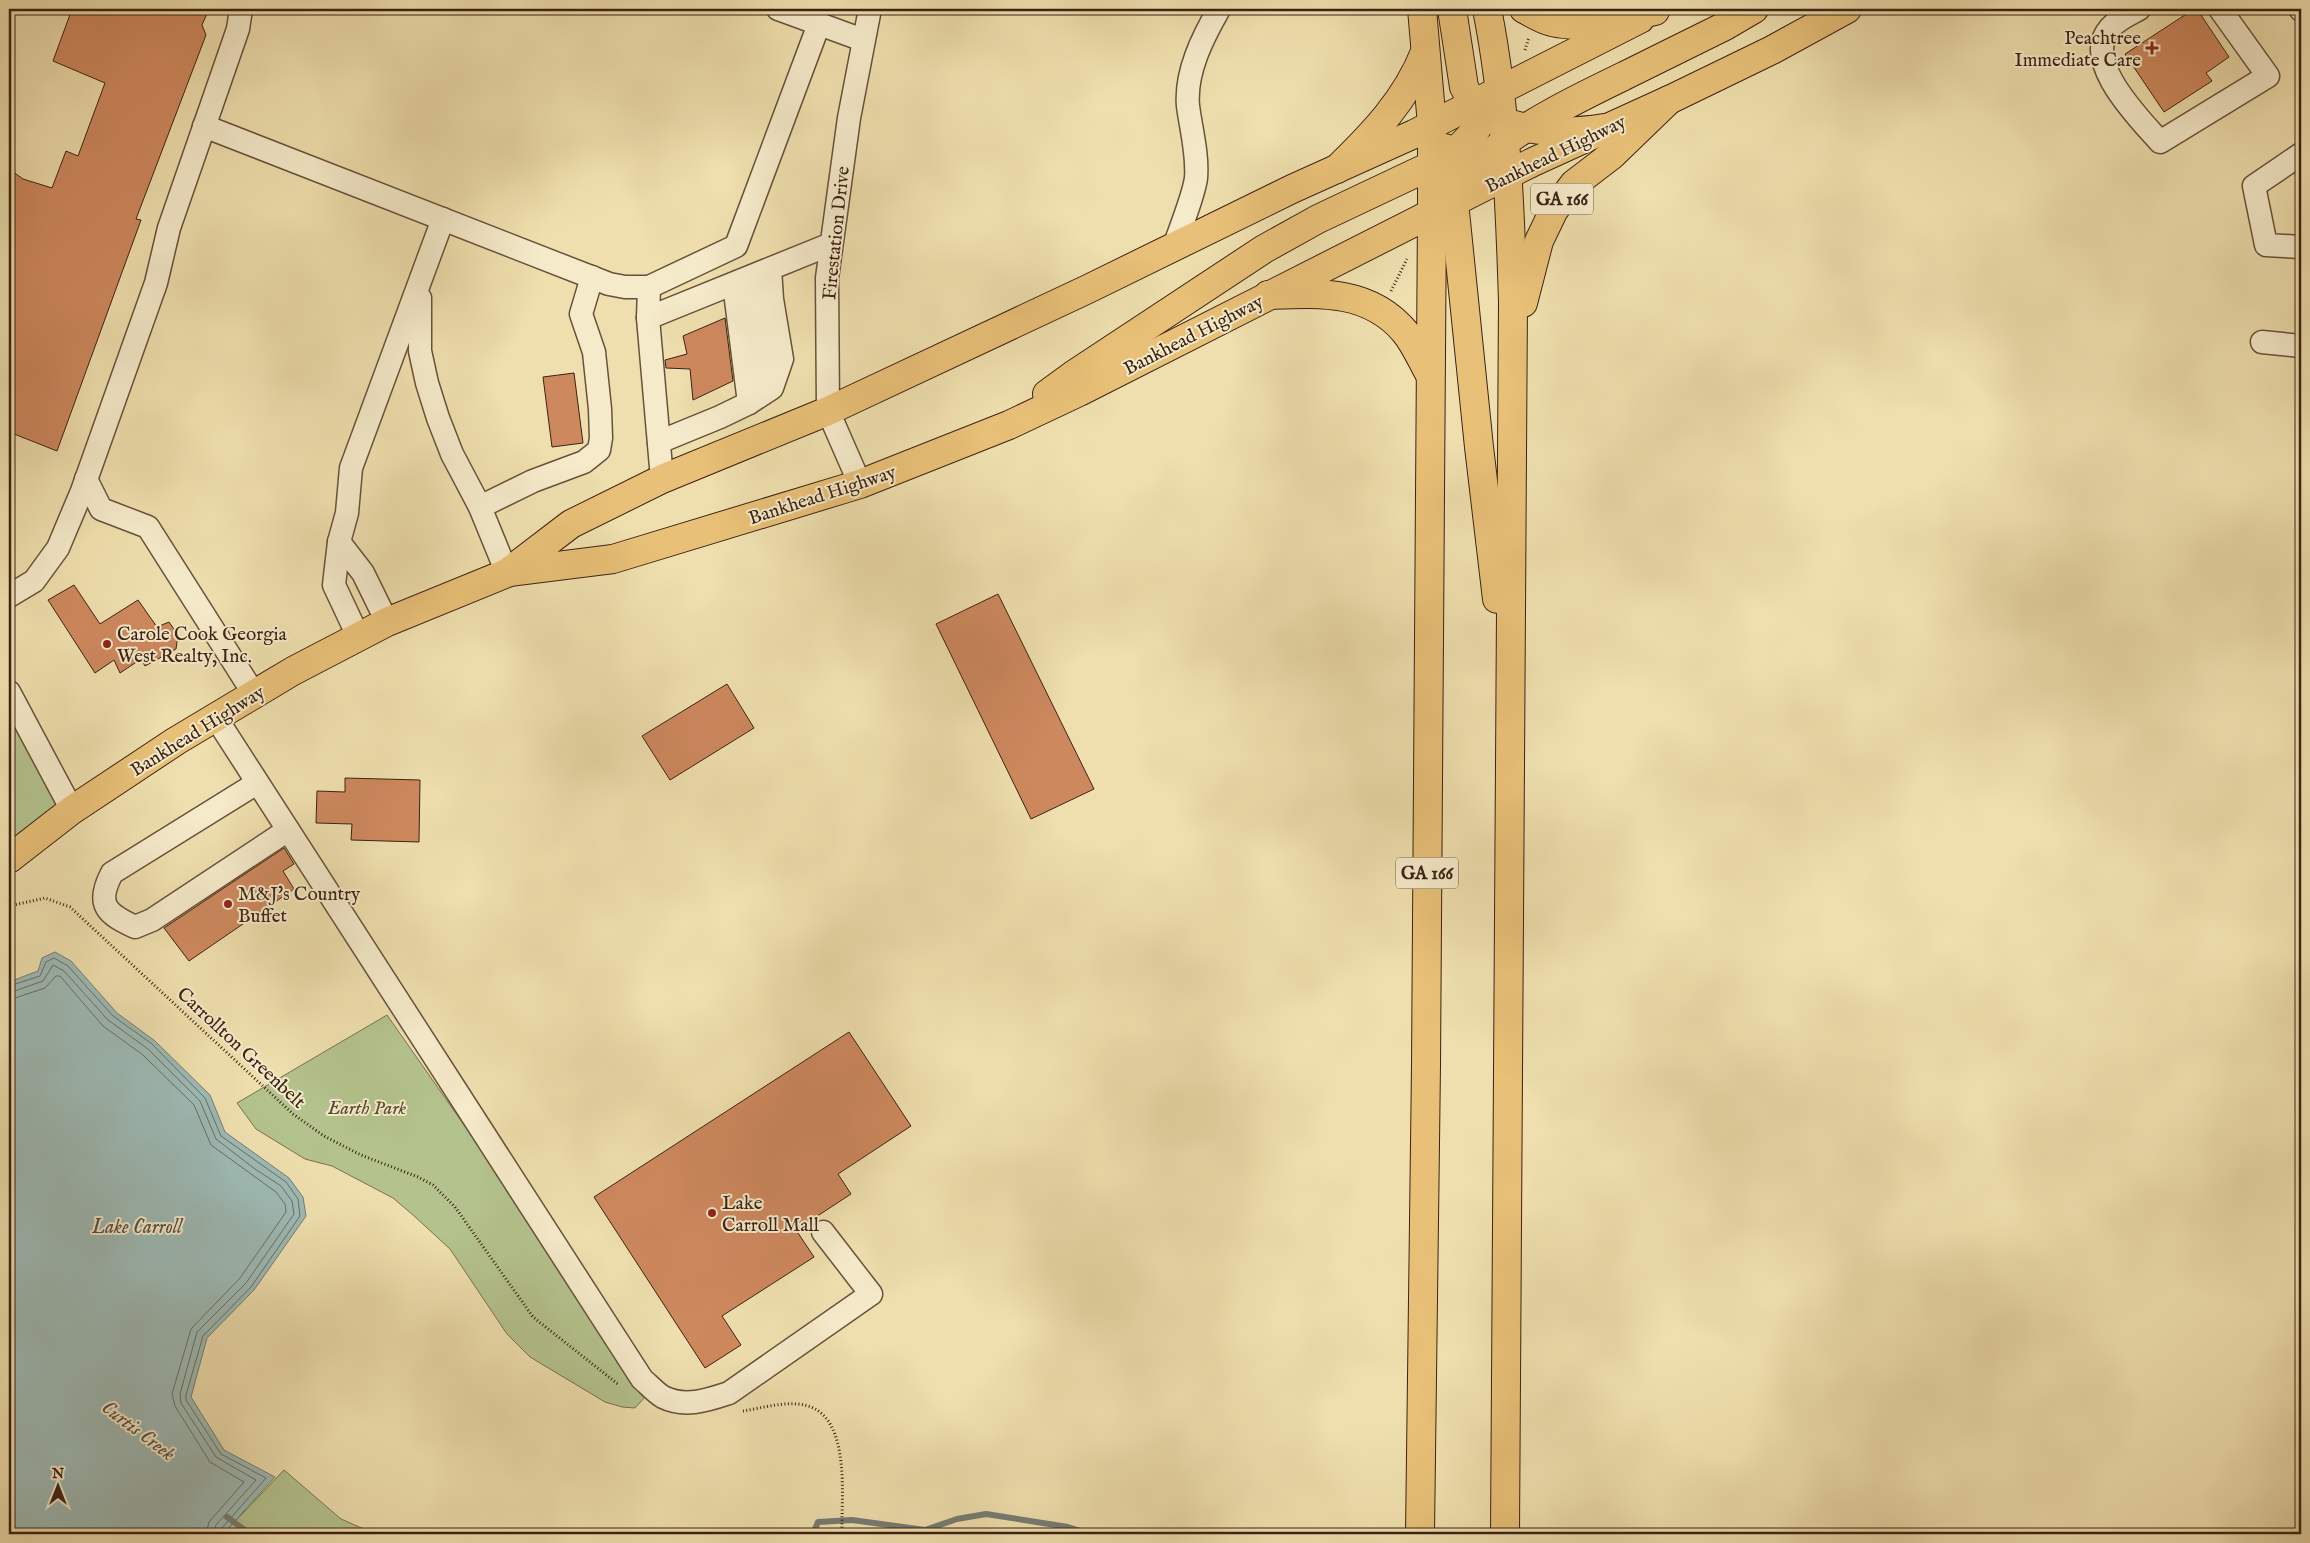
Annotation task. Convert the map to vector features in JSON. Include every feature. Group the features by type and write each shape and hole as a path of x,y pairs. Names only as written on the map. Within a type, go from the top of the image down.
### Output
{"main road":[{"path":"1422,9 1432,125 1446,200 1504,656 1510,764"},
{"path":"1452,9 1464,87 1468,96 1499,116 1553,132 1579,132 1604,128"},
{"path":"1487,9 1499,116 1508,175 1512,247 1513,336"},
{"path":"988,434 1026,410 1097,358 1264,249 1318,220 1440,162 1499,116 1577,99 1725,26 1754,9"},
{"name":"Bankhead Highway","path":"507,572 614,559 860,484 988,434 1079,392 1268,296 1446,200 1508,175 1604,128 1669,100 1772,50 1847,9"},
{"name":"Bankhead Highway","path":"9,859 72,810 254,694 293,671 387,622 507,572 571,524 662,479 828,411 1432,125 1499,116 1657,10"},
{"path":"1527,20 1574,24 1605,23 1657,10"},
{"path":"1337,169 1370,138 1401,99 1412,80 1426,48"},
{"name":"GA 166","path":"1505,1534 1513,336 1540,241 1554,210 1574,184 1612,154 1669,100"},
{"path":"1446,200 1480,159 1499,116"},
{"name":"GA 166","path":"1420,1534 1426,1066 1430,376 1446,200"},
{"path":"1268,296 1333,294 1349,297 1378,309 1405,332 1430,376"}],"street":[{"path":"9,596 34,582 58,548 86,479 156,283 169,228 238,29 241,9"},
{"name":"Firestation Drive","path":"860,484 828,411 827,278 849,118 870,9"},
{"path":"1174,247 1196,178 1188,103 1192,68 1207,30 1219,9"},
{"path":"2139,9 2110,27 2102,42 2105,67 2126,103 2160,142 2268,76 2220,9"},
{"path":"785,10 863,40"},
{"path":"204,126 592,277 625,287 649,287 736,246 819,24"},
{"path":"2301,154 2254,186 2266,245 2301,247"},
{"path":"358,636 334,585 339,542 347,513 351,468 443,219"},
{"path":"648,318 832,244"},
{"path":"480,507 533,481 584,462 599,450 601,438 600,410 594,352 581,314 592,277"},
{"path":"749,402 752,277"},
{"path":"659,442 695,428 749,402 772,388 782,359 772,299 752,277"},
{"path":"420,282 420,351 427,383 452,454 480,507 507,572"},
{"path":"649,287 648,318 662,479"},
{"path":"2262,342 2301,346"},
{"path":"86,479 101,509 148,527 254,694"},
{"path":"339,542 363,573 387,622"},
{"path":"9,692 72,810"},
{"path":"216,718 642,1379 662,1397 680,1402 704,1402 729,1393 871,1294 823,1232"},
{"path":"257,782 112,873 104,889 106,908 117,918 135,927 152,920 288,830"}],"path":[{"path":"1525,50 1527,20"},
{"path":"1389,294 1407,258"},
{"name":"Carrollton Greenbelt","path":"9,906 45,898 70,906 293,1114 324,1136 361,1155 418,1177 433,1185 455,1207 532,1317 621,1386"},
{"path":"737,1411 794,1404 812,1407 830,1420 840,1445 842,1534"}],"green space":[{"path":"9,698 72,810 9,848"},
{"name":"Earth Park","path":"387,1015 642,1379 645,1397 635,1408 622,1407 605,1402 530,1357 507,1334 450,1249 413,1215 393,1198 332,1166 305,1159 256,1129 237,1103"},
{"path":"284,1470 341,1519 375,1534 223,1534"}],"water":[{"name":"Lake Carroll","path":"55,952 71,961 117,1013 155,1041 210,1095 225,1132 289,1178 303,1197 306,1216 254,1290 207,1338 191,1397 224,1450 275,1477 223,1534 9,1534 9,982 38,971 42,958"}],"building":[{"path":"72,9 209,9 202,25 206,35 136,219 141,220 57,451 9,432 9,169 23,179 52,188 66,151 78,156 105,83 53,61"},
{"path":"2194,9 2197,9 2229,57 2206,73 2212,81 2164,112 2125,54"},
{"path":"725,318 733,381 693,400 690,369 666,368 665,360 687,354 683,336"},
{"path":"574,373 583,443 552,447 543,377"},
{"path":"74,585 100,624 138,600 157,627 169,622 178,635 176,649 145,666 141,659 120,673 114,660 95,673 48,600"},
{"path":"998,594 1094,789 1031,819 936,624"},
{"path":"727,684 754,728 670,780 642,736"},
{"path":"345,778 420,780 419,842 351,840 352,824 316,823 317,791 345,792"},
{"name":"M&J's Country Buffet","path":"284,848 294,864 283,871 294,889 189,961 164,928"},
{"name":"Lake Carroll Mall","path":"849,1032 911,1126 838,1174 851,1194 796,1230 814,1257 722,1316 741,1345 705,1368 594,1197"}],"waterway":[{"name":"Curtis Creek","path":"813,1534 818,1522 852,1520 925,1530 957,1519 986,1514 1068,1527 1090,1534"},
{"name":"Curtis Creek","path":"227,1517 250,1534"}],"place":[{"name":"Peachtree Immediate Care","path":"2152,48"},
{"name":"Carole Cook Georgia West Realty, Inc.","path":"107,644"},
{"name":"M&J's Country Buffet","path":"228,904"},
{"name":"Lake Carroll Mall","path":"712,1213"}]}
